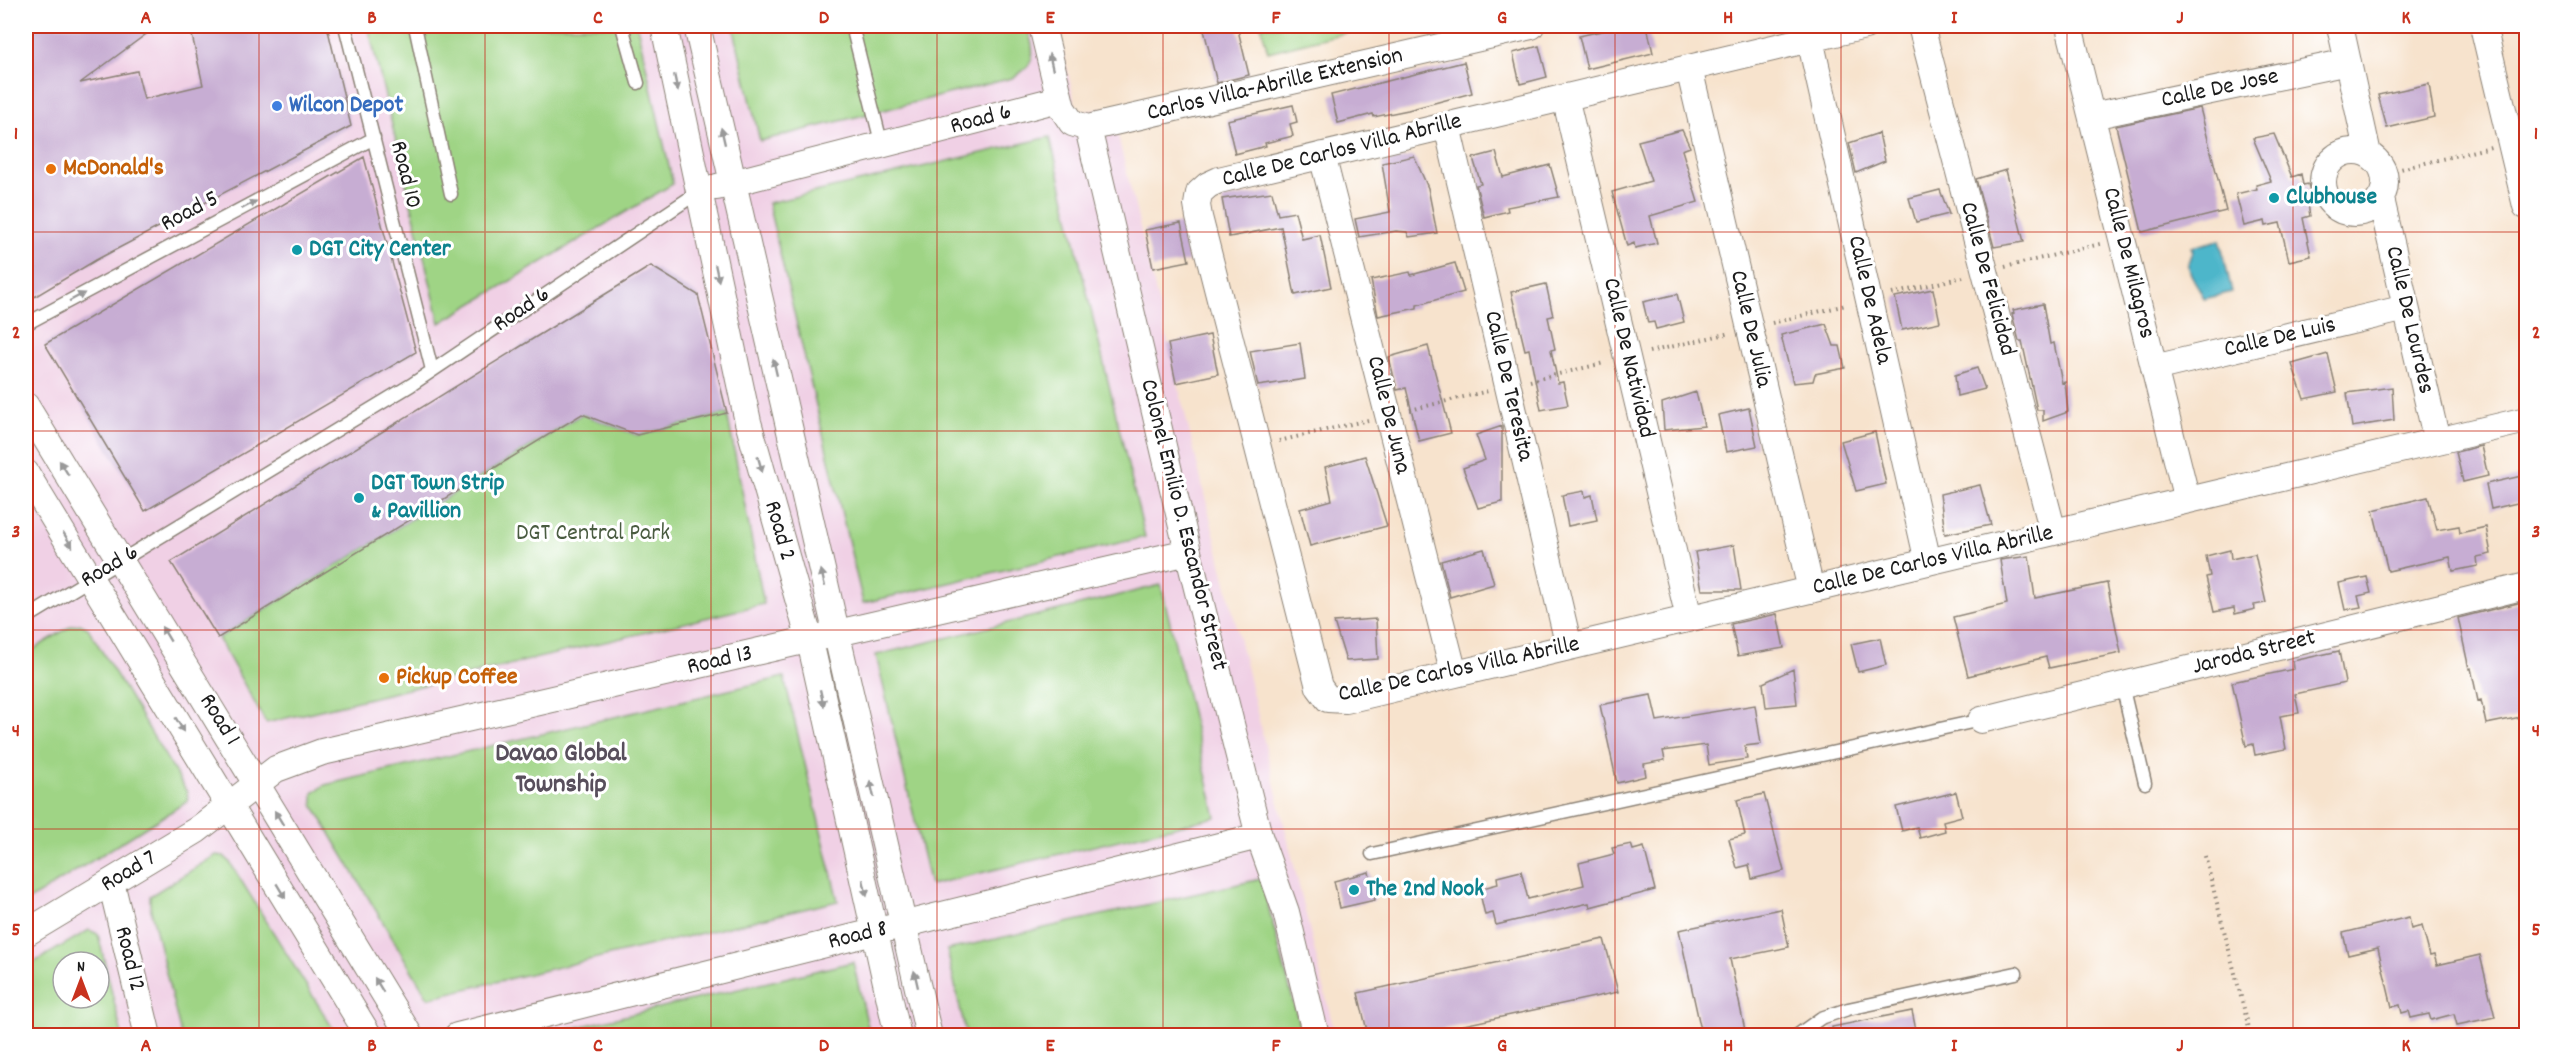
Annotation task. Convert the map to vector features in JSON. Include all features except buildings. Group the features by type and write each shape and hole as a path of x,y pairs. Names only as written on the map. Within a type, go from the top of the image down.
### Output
{"street":[{"name":"Road 2","path":"664,26 748,422 810,641 898,1035"},
{"name":"Road 2","path":"697,26 929,1035"},
{"path":"1042,26 1059,99 1066,116 1072,123 1088,128"},
{"name":"Carlos Villa-Abrille Extension","path":"1088,128 1531,26"},
{"name":"Calle De Carlos Villa Abrille","path":"1865,26 1219,180 1208,185 1199,193 1199,217 1319,687 1328,699 1346,700 2526,420"},
{"name":"Calle De Felicidad","path":"1921,26 2053,532"},
{"name":"Calle De Milagros","path":"2069,26 2187,500"},
{"path":"2340,26 2348,62 2385,190 2381,199 2367,211 2348,213 2338,210 2326,195 2323,176 2332,160 2350,151 2376,164"},
{"path":"2483,26 2526,206"},
{"name":"Calle De Adela","path":"1810,39 1928,562"},
{"name":"Calle De Jose","path":"2092,116 2348,62"},
{"name":"Calle De Julia","path":"1689,68 1811,590"},
{"name":"Calle De Natividad","path":"1565,97 1689,618"},
{"name":"Road 6","path":"700,191 1059,99"},
{"name":"Calle De Teresita","path":"1447,126 1569,647"},
{"name":"Colonel Emilio D. Escandor Street","path":"1088,128 1188,552 1259,836 1286,912 1316,1035"},
{"name":"Calle De Juna","path":"1322,155 1454,674"},
{"name":"Calle De Lourdes","path":"2381,199 2437,441"},
{"name":"Calle De Luis","path":"2154,368 2406,308"},
{"name":"Road 1","path":"26,406 410,1035"},
{"path":"748,422 786,413"},
{"name":"Road 1","path":"26,473 369,1035"},
{"name":"Road 13","path":"229,806 276,769 322,752 1188,552"},
{"name":"Jaroda Street","path":"1981,720 2526,586"},
{"path":"158,689 189,671"},
{"name":"Road 7","path":"26,933 197,830 229,806"},
{"name":"Road 8","path":"457,1035 1259,836"},
{"name":"Road 12","path":"111,882 148,1035"}],"lane":[{"name":"Road 10","path":"345,26 432,370"},
{"path":"415,26 451,194"},
{"path":"622,26 638,83"},
{"path":"852,26 882,146"},
{"name":"Road 5","path":"26,324 374,138"},
{"name":"Road 6","path":"26,618 432,370 700,191"},
{"path":"2122,685 2145,783"},
{"path":"1372,854 1981,720"},
{"path":"1796,1035 1821,1018 1848,1009 2016,973"}],"path":[{"path":"2376,164 2512,142"},
{"path":"1258,446 2122,238"},
{"path":"2205,856 2250,1035"}],"shaded area":[{"path":"84,26 1057,26 1077,113 1111,107 1335,1035 26,1035 26,75"}],"green space":[{"path":"368,26 637,26 673,184 440,323"},
{"path":"733,26 1027,26 1032,56 1027,67 1012,78 760,141"},
{"path":"1261,26 1372,26 1268,52"},
{"path":"1050,137 1145,537 863,603 768,203"},
{"name":"DGT Central Park","path":"727,413 764,604 266,723 218,638 582,414 637,435"},
{"path":"1161,585 1216,817 930,885 876,655"},
{"path":"80,624 88,628 187,792 188,801 26,902 26,654 71,626"},
{"path":"784,677 838,901 428,998 313,805 313,793 325,785"},
{"path":"216,855 224,856 229,861 337,1035 181,1035 150,906 150,896"},
{"path":"1261,879 1302,1035 966,1035 947,950"},
{"path":"89,930 98,934 102,950 55,950"},
{"path":"51,952 51,1010 111,1010 111,989 122,1035 26,1035 26,967"},
{"path":"853,962 870,1035 544,1035"}],"water":[{"path":"2220,240 2232,292 2204,299 2190,271 2190,258 2193,251 2191,247"}],"place":[{"name":"Wilcon Depot","path":"277,106"},
{"name":"McDonald's","path":"51,169"},
{"name":"Clubhouse","path":"2274,198"},
{"name":"DGT City Center","path":"297,250"},
{"name":"DGT Town Strip & Pavillion","path":"359,498"},
{"name":"Pickup Coffee","path":"384,678"},
{"name":"The 2nd Nook","path":"1354,890"}],"district":[{"name":"Davao Global Township","path":"561,770"}]}
